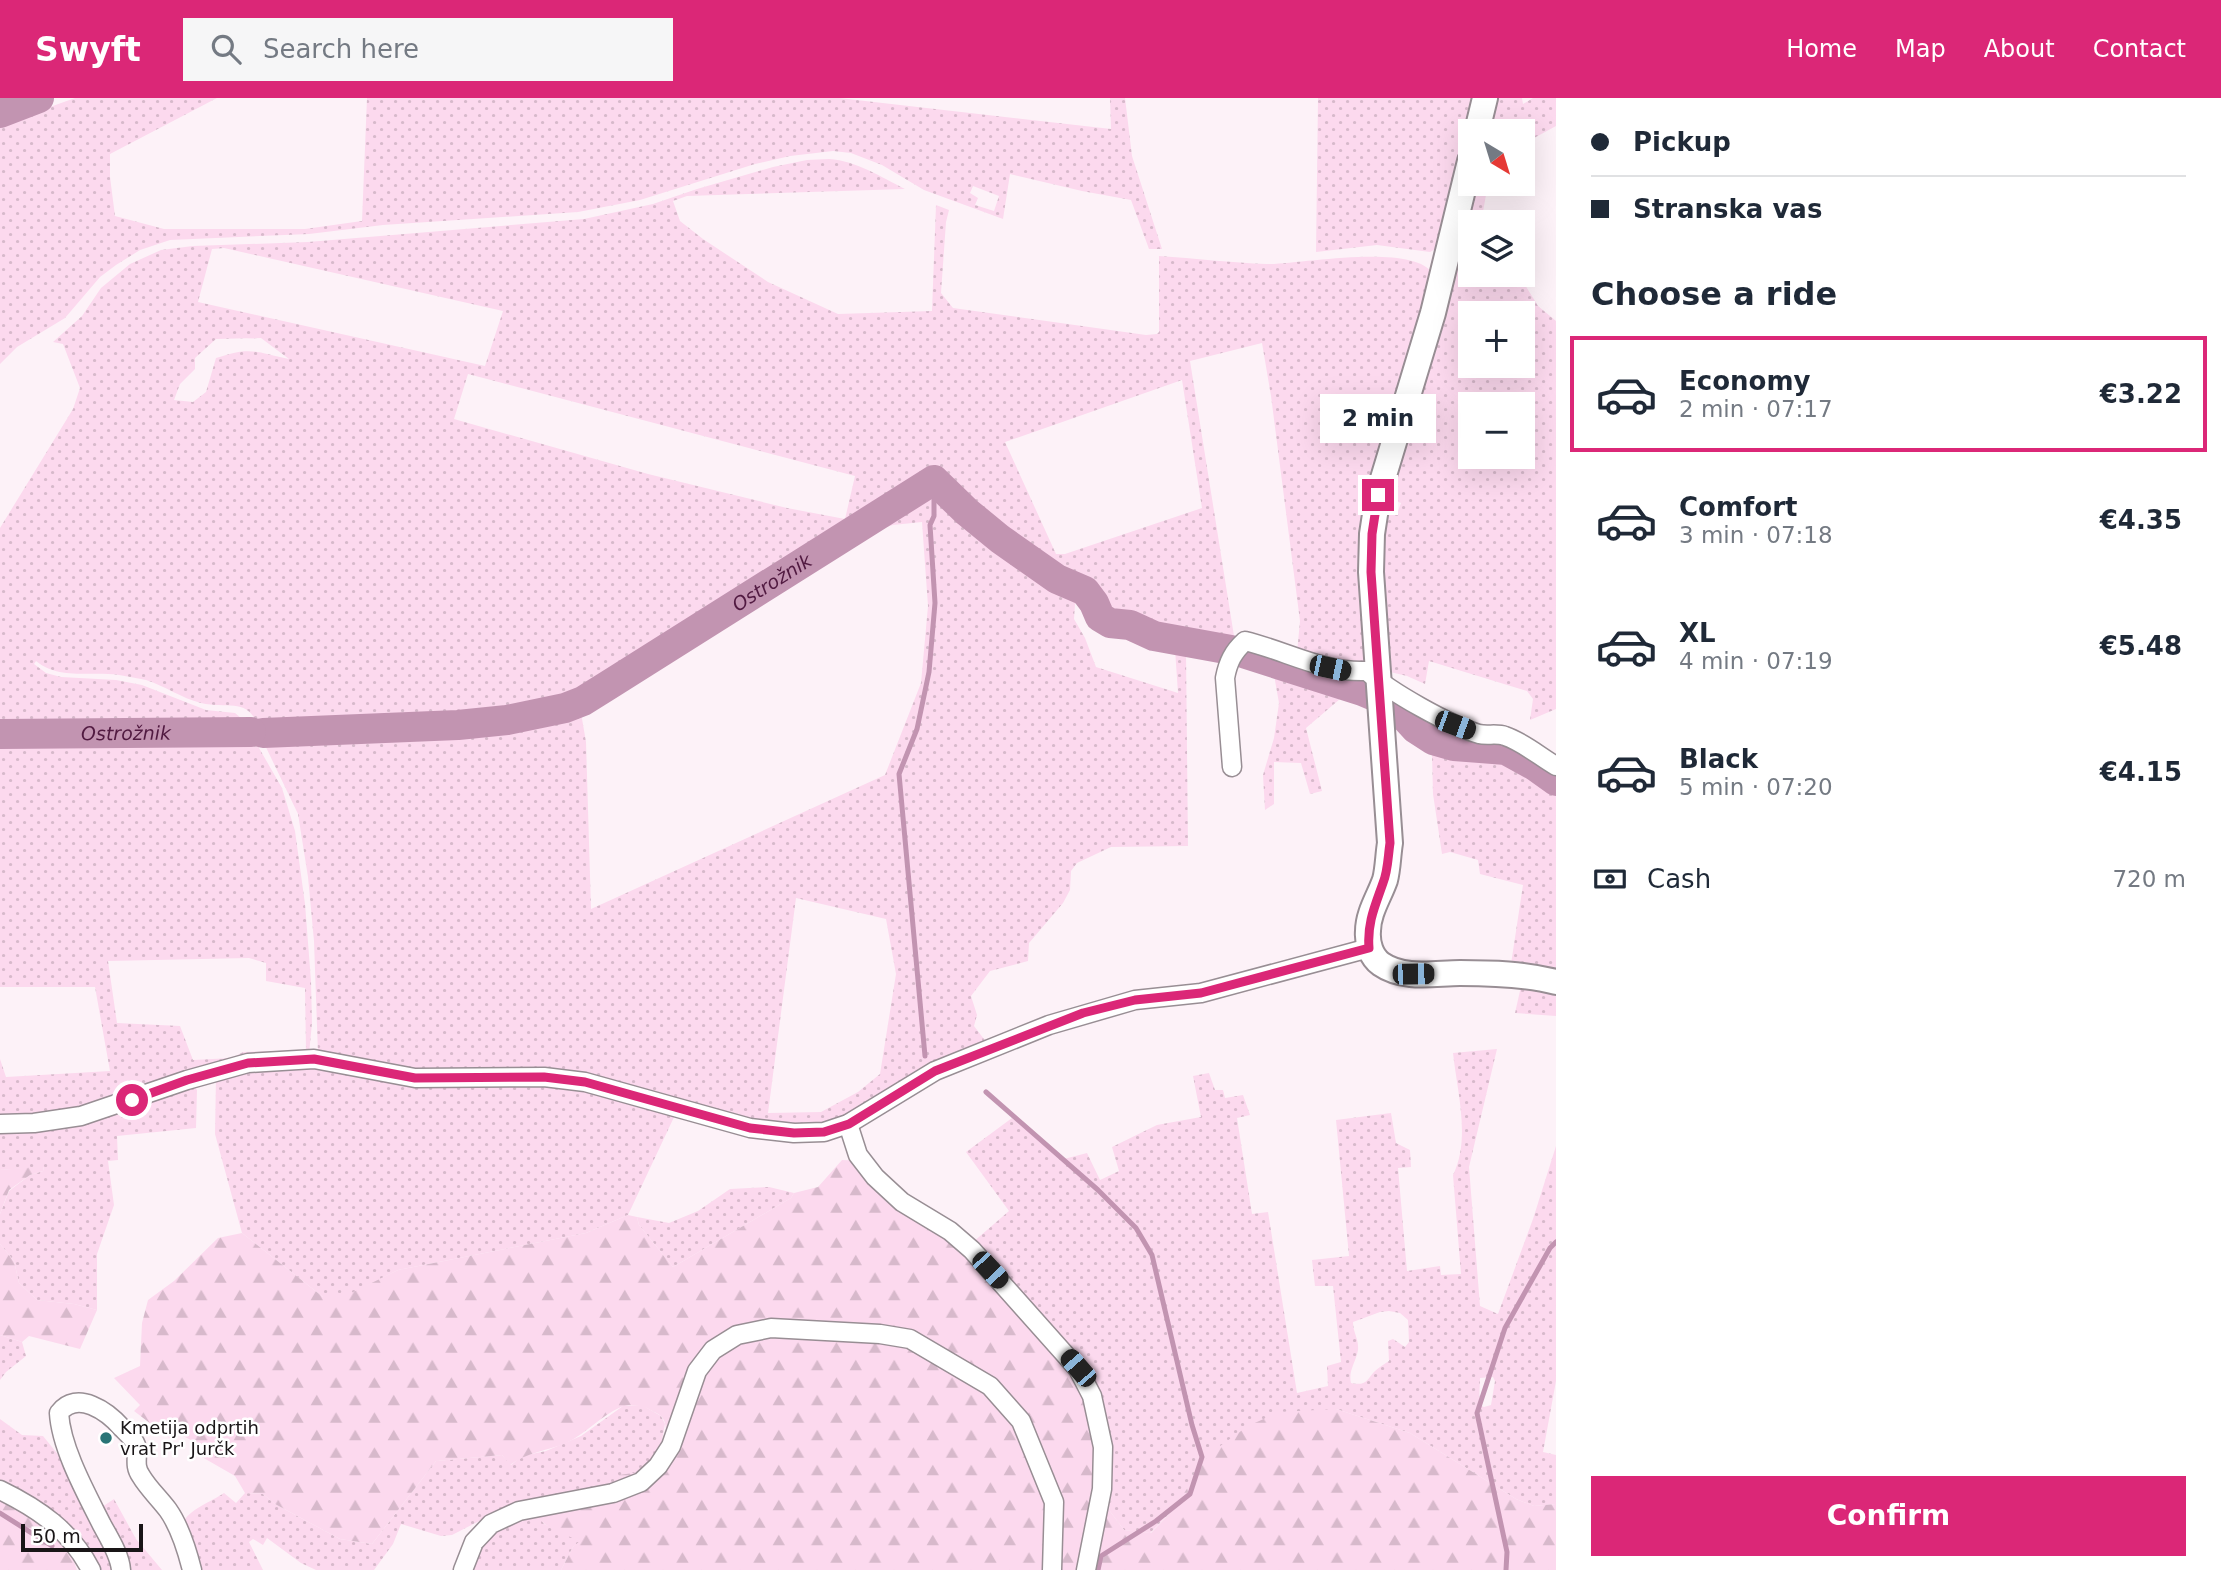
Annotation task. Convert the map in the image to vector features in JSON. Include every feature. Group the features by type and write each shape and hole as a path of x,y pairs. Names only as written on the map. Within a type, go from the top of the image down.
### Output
{"street":[{"path":"1480,119 1485,98"},
{"path":"1461,196 1433,313 1378,495 1372,534 1371,572 1390,843 1385,880 1375,901 1368,930 1369,948 1379,963 1395,971 1413,974 1462,973 1535,977 1556,982"},
{"path":"1232,767 1225,678 1228,663 1236,649 1245,641 1313,664 1347,672 1367,671 1378,692 1482,735 1503,734 1556,766"},
{"path":"0,1124 34,1123 81,1116 187,1080 248,1063 314,1059 415,1078 544,1077 585,1082 750,1128 794,1133 824,1132 849,1124 935,1071 1083,1013 1135,1000 1201,993 1369,948"},
{"path":"849,1124 858,1155 875,1177 902,1202 950,1231 965,1244 1078,1368 1092,1396 1103,1447 1102,1489 1086,1570"},
{"path":"463,1570 474,1542 491,1524 519,1511 613,1493 640,1482 658,1466 671,1446 697,1371 713,1350 737,1335 771,1328 880,1334 910,1339 990,1386 1021,1421 1054,1502 1052,1570"},
{"path":"121,1570 117,1555 61,1430 59,1413 64,1406 72,1403 99,1407 110,1415 136,1444 135,1464 139,1475 176,1524 192,1570"},
{"path":"0,1490 40,1512 63,1531 83,1555 91,1570"}],"green space":[{"path":"75,98 217,98 110,154 115,216 164,229 305,229 362,221 367,98 839,98 1111,129 1110,98 1125,98 1132,156 1162,249 1149,249 1131,200 1010,174 1003,219 924,190 882,165 851,153 833,151 790,156 755,164 640,200 578,212 383,225 309,234 170,240 140,250 116,265 100,277 65,318 17,347 0,364 0,125","holes":["973,186 999,196 994,211 975,205 978,198 970,193"]},
{"path":"1318,98 1477,98 1472,119 1458,119 1458,172 1439,247 1430,252 1377,245 1316,252"},
{"path":"1493,98 1522,98 1523,104 1533,98 1556,98 1556,126 1535,137 1535,119 1488,119"},
{"path":"807,160 839,160 868,170 905,189 687,196 673,201 680,221 703,239 768,282 838,314 932,311 936,205 949,210 941,293 953,308 1146,335 1159,332 1159,256 1267,264 1381,257 1422,264 1433,274 1402,389 1365,663 1358,667 1297,653 1300,621 1262,343 1190,361 1234,636 1221,661 1186,652 1188,846 1111,847 1077,863 1071,871 1070,890 1063,903 1029,943 1028,961 990,971 971,996 977,1015 974,1026 987,1043 868,1106 819,1128 759,1123 608,1082 410,1071 318,1054 314,941 298,814 253,715 239,707 194,701 146,680 109,674 65,673 54,671 36,661 34,664 46,673 61,677 116,680 142,685 206,710 235,713 253,728 255,741 282,788 295,831 305,904 312,1023 309,1054 73,1113 0,1119 0,1059 6,1077 110,1071 95,987 0,987 0,528 73,409 80,388 63,344 53,342 82,316 101,288 130,264 161,250 193,246 308,242 584,219 653,204 773,167","holes":["224,248 503,311 485,366 198,302 212,249","261,338 289,359 246,351 216,358 206,392 193,402 174,400 180,384 195,369 195,358 216,339","468,374 855,476 845,519 787,508 648,474 454,419","1182,380 1202,508 1065,554 1056,554 1005,442","922,522 928,606 921,683 885,775 591,909 586,742 580,707 853,538 893,525","1083,600 1099,626 1175,649 1178,693 1096,667 1074,619 1075,604","796,898 886,919 896,974 880,1074 858,1092 821,1112 768,1113","249,958 266,963 266,981 305,988 306,1050 243,1052 232,1058 193,1060 180,1026 117,1023 108,961"]},
{"path":"1470,196 1486,196 1483,210 1466,210"},
{"path":"1458,239 1458,287 1526,287 1535,301 1458,301 1458,378 1535,378 1535,301 1556,321 1556,709 1530,720 1533,699 1527,691 1429,661 1425,684 1386,671 1381,613 1384,511 1397,514 1401,503 1388,498"},
{"path":"1247,650 1364,680 1372,686 1373,698 1347,693 1306,728 1322,791 1310,794 1301,763 1274,762 1274,804 1265,810 1263,775 1274,738 1279,703 1274,675 1236,663"},
{"path":"1389,697 1500,739 1556,771 1556,973 1511,964 1523,885 1480,874 1478,860 1450,852 1442,854 1433,794 1432,754 1389,709"},
{"path":"1522,982 1556,989 1556,1016 1515,1013"},
{"path":"1497,1049 1469,1167 1480,1306 1498,1314 1556,1146 1556,1381 1543,1452 1556,1455 1556,1504 1534,1506 1516,1499 1410,1433 1336,1409 1210,1454 1174,1509 1150,1533 1124,1530 1109,1510 1113,1482 1011,1286 972,1243 1009,1211 966,1152 1012,1118 1064,1159 1087,1153 1100,1180 1119,1171 1112,1147 1157,1125 1201,1117 1193,1076 1209,1073 1215,1090 1223,1090 1225,1098 1243,1095 1250,1115 1237,1118 1252,1214 1268,1212 1297,1393 1328,1386 1327,1366 1341,1362 1333,1286 1315,1286 1312,1260 1349,1256 1336,1120 1391,1113 1396,1143 1410,1150 1411,1167 1398,1168 1407,1271 1440,1266 1441,1275 1461,1274 1453,1175 1462,1131 1453,1053","holes":["1389,1311 1400,1313 1408,1320 1409,1342 1405,1347 1393,1339 1388,1341 1389,1361 1365,1382 1351,1383 1351,1370 1358,1350 1353,1322","1493,1377 1495,1381 1491,1405 1484,1407 1479,1405 1480,1378"]},
{"path":"278,1065 587,1088 675,1115 628,1215 586,1233 398,1270 343,1298 323,1297 242,1233 215,1134 216,1077"},
{"path":"192,1084 197,1090 196,1128 117,1136 118,1160 108,1161 114,1205 97,1254 97,1310 74,1304 37,1300 19,1283 14,1261 0,1244 0,1214 9,1191 30,1175 43,1171 44,1167 0,1170 0,1128"},
{"path":"842,1160 864,1161 1011,1286 1089,1367 1112,1441 1113,1482 1109,1510 1124,1530 1151,1533 1174,1509 1209,1454 1248,1426 1279,1412 1336,1409 1410,1433 1516,1499 1534,1506 1556,1504 1556,1570 561,1570 573,1547 580,1541 549,1527 537,1513 608,1489 619,1475 647,1471 665,1437 665,1422 658,1414 641,1406 621,1407 573,1439 523,1457 510,1465 502,1455 436,1461 372,1544 340,1539 275,1504 263,1494 245,1493 235,1476 195,1453 199,1444 177,1433 172,1440 134,1411 140,1405 114,1378 140,1366 142,1323 148,1300 174,1281 218,1238 242,1233 323,1297 343,1297 398,1270 586,1233 628,1215 637,1217 639,1225 673,1267 791,1198 794,1193 818,1187"},
{"path":"44,1166 43,1171 30,1175 9,1190 0,1214 0,1170"},
{"path":"769,1187 794,1193 791,1198 673,1267 639,1225 637,1217 669,1223 698,1211 730,1189"},
{"path":"0,1244 14,1261 19,1283 37,1300 74,1304 97,1310 80,1349 29,1336 22,1342 0,1335"},
{"path":"0,1335 22,1342 26,1356 0,1380"},
{"path":"642,1405 661,1416 665,1424 660,1450 647,1471 608,1489 491,1515 452,1535 441,1536 401,1524 393,1544 374,1570 316,1570 301,1563 267,1538 263,1545 253,1539 249,1542 263,1570 198,1570 183,1523 195,1510 224,1493 236,1503 245,1493 263,1494 275,1504 340,1539 372,1544 436,1461 502,1455 511,1465 522,1456 546,1451 581,1436 623,1406"},
{"path":"0,1419 22,1435 43,1436 69,1468 116,1570 95,1570 0,1484"},
{"path":"0,1499 56,1535 65,1545 77,1570 0,1570"},
{"path":"114,1499 136,1539 162,1570 130,1570 102,1507"},
{"path":"537,1513 544,1524 581,1541 573,1547 561,1570 470,1570 481,1547 495,1532"}],"waterway":[{"path":"0,113 39,98"},
{"path":"925,1056 899,774 917,729 929,672 935,603 930,525 934,516 934,480"},
{"name":"Ostrožnik","path":"263,733 458,725 507,720 565,708 583,701 934,480 1000,539 1057,579 1085,591 1100,617 1110,623 1130,625 1154,636 1231,650"},
{"name":"Ostrožnik","path":"1246,654 1362,691 1393,704 1416,729 1433,740 1454,746 1506,750 1556,781"},
{"name":"Ostrožnik","path":"0,734 251,732"},
{"path":"986,1092 1098,1190 1136,1228 1152,1255 1202,1457 1190,1494 1156,1521 1101,1556 1098,1570"},
{"path":"1506,1570 1507,1552 1477,1413 1505,1328 1550,1248 1556,1242"},
{"path":"0,1513 52,1546"}],"place":[{"name":"Kmetija odprtih vrat Pr' Jurčk","path":"106,1438"}],"route":[{"path":"132,1100 187,1080 248,1063 314,1059 415,1078 544,1077 585,1082 750,1128 794,1133 824,1132 849,1124 935,1071 1083,1013 1135,1000 1201,993 1369,948 1368,930 1375,901 1385,880 1390,843 1371,572 1372,534 1378,495"}]}
